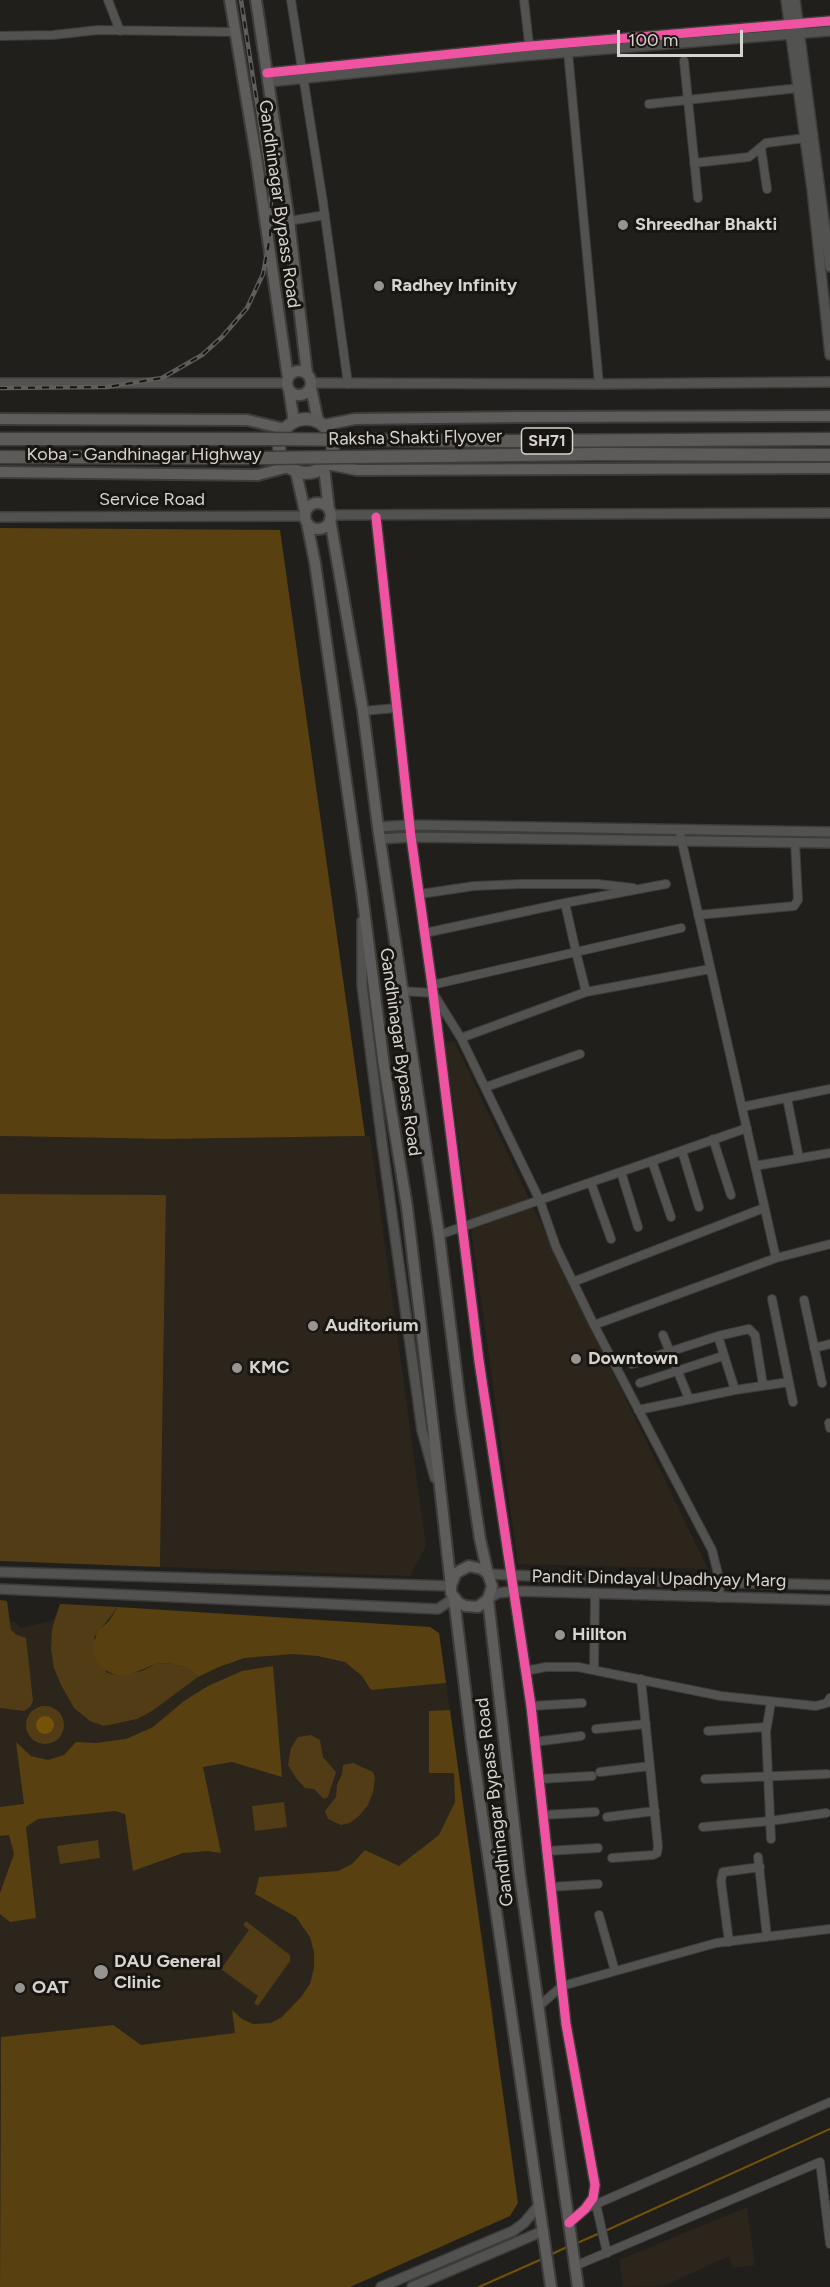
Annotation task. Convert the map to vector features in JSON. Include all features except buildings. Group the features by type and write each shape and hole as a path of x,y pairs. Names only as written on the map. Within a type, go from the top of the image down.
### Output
{"main road":[{"name":"Gandhinagar Bypass Road","path":"230,0 288,384 289,425"},
{"name":"Gandhinagar Bypass Road","path":"256,0 310,381 321,423"},
{"path":"297,370 310,381 301,395 293,394 288,384 297,370"},
{"path":"321,423 331,435 334,445 333,454 326,466 310,474 292,469 280,454 279,446 289,425 309,419 321,423 367,419 544,416 830,417"},
{"name":"Koba - Gandhinagar Highway","path":"0,419 248,420 289,425"},
{"name":"Raksha Shakti Flyover","path":"0,439 514,441 830,439"},
{"name":"Raksha Shakti Flyover","path":"0,457 830,455"},
{"name":"Gandhinagar Bypass Road","path":"326,466 330,515 363,711 439,1235 480,1539 488,1574"},
{"path":"326,466 357,470 830,468"},
{"name":"Gandhinagar Bypass Road","path":"292,469 306,517 315,563 384,1066 407,1207 451,1586"},
{"name":"Koba - Gandhinagar Highway","path":"0,472 258,475 292,469"},
{"path":"319,502 330,515 326,526 318,529 306,517 310,505 319,502"},
{"path":"468,1566 476,1566 488,1574 492,1586 488,1599 478,1607 471,1608 454,1598 451,1586 456,1573 468,1566"},
{"name":"Gandhinagar Bypass Road","path":"454,1598 472,1746 551,2287"},
{"name":"Gandhinagar Bypass Road","path":"488,1599 508,1790 578,2287"}],"street":[{"path":"108,0 120,31"},
{"path":"291,0 325,216 348,384"},
{"path":"524,0 530,51"},
{"path":"786,0 794,29 830,267"},
{"path":"795,0 794,29 799,88 830,355"},
{"path":"268,78 303,79 530,51 568,52 794,29 830,21"},
{"path":"268,78 301,69 794,29 830,31"},
{"path":"0,36 30,36 98,30 236,32"},
{"path":"568,52 599,384"},
{"path":"684,61 698,198"},
{"path":"649,104 799,88"},
{"path":"694,163 749,157 761,147 774,141 805,138"},
{"path":"761,147 767,189"},
{"path":"289,221 325,216"},
{"path":"310,381 348,384 830,382"},
{"path":"0,383 288,384"},
{"path":"330,515 376,517 830,513"},
{"name":"Service Road","path":"0,517 306,517"},
{"path":"376,517 411,837 433,989 488,1430 531,1706 566,2024 595,2185 593,2198 569,2226"},
{"path":"363,711 396,708"},
{"path":"378,826 830,832"},
{"path":"679,829 776,1258"},
{"path":"380,839 411,837 681,839 830,843"},
{"path":"698,915 794,906 798,900 795,842"},
{"path":"420,894 474,886 520,884 598,884 620,885 636,889"},
{"path":"425,933 666,884"},
{"path":"565,903 586,992"},
{"path":"402,991 433,989 681,928"},
{"path":"461,1038 586,992 710,969"},
{"path":"433,989 486,1087 540,1200 556,1247 594,1325 712,1550 720,1581 719,1598"},
{"path":"486,1087 580,1054"},
{"path":"742,1107 829,1089 830,1099"},
{"path":"787,1098 799,1158"},
{"path":"439,1235 747,1128"},
{"path":"713,1140 731,1195"},
{"path":"682,1151 699,1207"},
{"path":"755,1166 830,1153"},
{"path":"652,1161 671,1217"},
{"path":"621,1172 638,1227"},
{"path":"591,1183 611,1239"},
{"path":"573,1282 764,1208"},
{"path":"594,1325 776,1258 830,1244"},
{"path":"772,1299 793,1402"},
{"path":"804,1300 822,1383"},
{"path":"632,1364 718,1336 748,1329 753,1331 756,1341 763,1385"},
{"path":"663,1335 689,1399"},
{"path":"718,1336 735,1390"},
{"path":"814,1348 830,1344"},
{"path":"640,1383 723,1356"},
{"path":"638,1410 735,1390 789,1382"},
{"path":"0,1572 451,1586"},
{"path":"31,1574 31,1590"},
{"name":"Pandit Dindayal Upadhyay Marg","path":"488,1574 830,1585"},
{"path":"0,1589 438,1609 454,1598"},
{"name":"Pandit Dindayal Upadhyay Marg","path":"488,1599 498,1593 515,1592 830,1599"},
{"path":"594,1669 595,1594"},
{"path":"525,1671 565,1666 594,1669 721,1696 816,1706 828,1703 830,1698"},
{"path":"612,1858 653,1855 657,1852 641,1679"},
{"path":"771,1702 766,1727 771,1839"},
{"path":"531,1706 582,1703"},
{"path":"596,1730 646,1724"},
{"path":"708,1731 766,1727"},
{"path":"534,1742 581,1736"},
{"path":"600,1772 650,1766"},
{"path":"705,1779 827,1774"},
{"path":"539,1779 592,1776"},
{"path":"607,1817 655,1811"},
{"path":"543,1815 595,1812"},
{"path":"703,1827 826,1813"},
{"path":"546,1851 598,1848"},
{"path":"758,1857 767,1937"},
{"path":"729,1942 721,1881 723,1872 760,1867"},
{"path":"550,1887 598,1884"},
{"path":"599,1915 615,1971"},
{"path":"538,2007 562,1986 716,1943 830,1929"},
{"path":"585,2209 830,2102"},
{"path":"575,2263 607,2253 830,2157"},
{"path":"820,2162 830,2244"},
{"path":"596,2204 607,2253"},
{"path":"381,2287 513,2231 524,2223 539,2205"},
{"path":"412,2287 544,2235"}],"shaded area":[{"path":"0,528 280,530 365,1136 166,1139 0,1136"},
{"path":"454,1041 708,1569 518,1564 445,1043"},
{"path":"0,1136 166,1139 370,1136 426,1546 410,1576 160,1567 166,1196 0,1194"},
{"path":"0,1194 166,1195 160,1567 0,1561"},
{"path":"0,1600 7,1601 8,1622 15,1622 21,1628 53,1620 60,1604 430,1627 439,1633 494,2019 0,2085"},
{"path":"0,1600 7,1601 11,1630 26,1638 33,1701 24,1711 0,1708"},
{"path":"60,1604 118,1607 94,1637 106,1672 117,1676 142,1671 155,1664 169,1663 188,1668 198,1677 152,1711 137,1719 104,1726 90,1721 74,1708 54,1668 51,1649 52,1629"},
{"path":"118,1607 430,1627 439,1633 446,1683 371,1690 362,1676 345,1662 318,1656 293,1654 244,1658 198,1677 188,1668 169,1663 155,1664 129,1675 117,1676 101,1668 95,1659 93,1648 97,1632 109,1621"},
{"path":"273,1666 282,1777 232,1762 203,1767 221,1853 208,1851 183,1853 133,1871 125,1814 115,1811 38,1819 26,1827 36,1918 10,1922 0,1914 0,1893 14,1854 9,1835 0,1836 0,1807 24,1804 16,1742 31,1756 48,1760 64,1755 76,1742 96,1743 126,1739 153,1727 184,1701 208,1686 242,1671"},
{"path":"45,1706 52,1707 58,1712 63,1718 63,1732 58,1738 52,1743 45,1744 38,1743 32,1738 27,1732 26,1725 27,1718 32,1712 38,1707"},
{"path":"450,1710 518,2203 510,2216 350,2287 0,2287 1,2037 113,2025 141,2045 235,2033 232,2010 242,2019 253,2024 271,2023 282,2017 310,1984 314,1968 314,1952 310,1937 296,1917 255,1894 259,1877 338,1871 352,1864 365,1850 399,1866 439,1835 455,1802 454,1773 429,1773 429,1711"},
{"path":"45,1716 51,1719 54,1725 51,1731 45,1734 39,1731 36,1725 39,1719"},
{"path":"311,1735 320,1740 323,1757 336,1772 328,1797 324,1799 314,1789 305,1788 288,1765 291,1748 298,1737"},
{"path":"353,1763 373,1772 375,1778 373,1792 368,1805 359,1816 350,1823 341,1825 328,1819 325,1811 336,1797 343,1765"},
{"path":"284,1802 287,1827 255,1831 252,1806"},
{"path":"98,1840 100,1858 60,1864 57,1846"},
{"path":"246,1921 290,1955 290,1961 258,2006 254,2003 258,1996 221,1969 249,1930 243,1925"},
{"path":"747,2207 755,2265 732,2268 729,2256 664,2286 623,2287 619,2260"}],"waterway":[{"path":"605,2231 830,2129"},
{"path":"575,2244 600,2233"},
{"path":"550,2255 569,2246"},
{"path":"479,2287 542,2259"}],"railway":[{"path":"0,388 107,387 162,378 202,355 222,337 247,308 263,274 270,237 271,194 241,0"}],"cycle path":[{"path":"267,73 520,47 830,21"},
{"path":"376,517 411,837 479,1361 531,1706 566,2024 595,2185 593,2198 585,2209 569,2223"}],"place":[{"name":"Shreedhar Bhakti","path":"623,225"},
{"name":"Radhey Infinity","path":"379,286"},
{"name":"Auditorium","path":"313,1326"},
{"name":"Downtown","path":"576,1359"},
{"name":"KMC","path":"237,1368"},
{"name":"Hillton","path":"560,1635"},
{"name":"DAU General Clinic","path":"101,1972"},
{"name":"OAT","path":"20,1988"}]}
